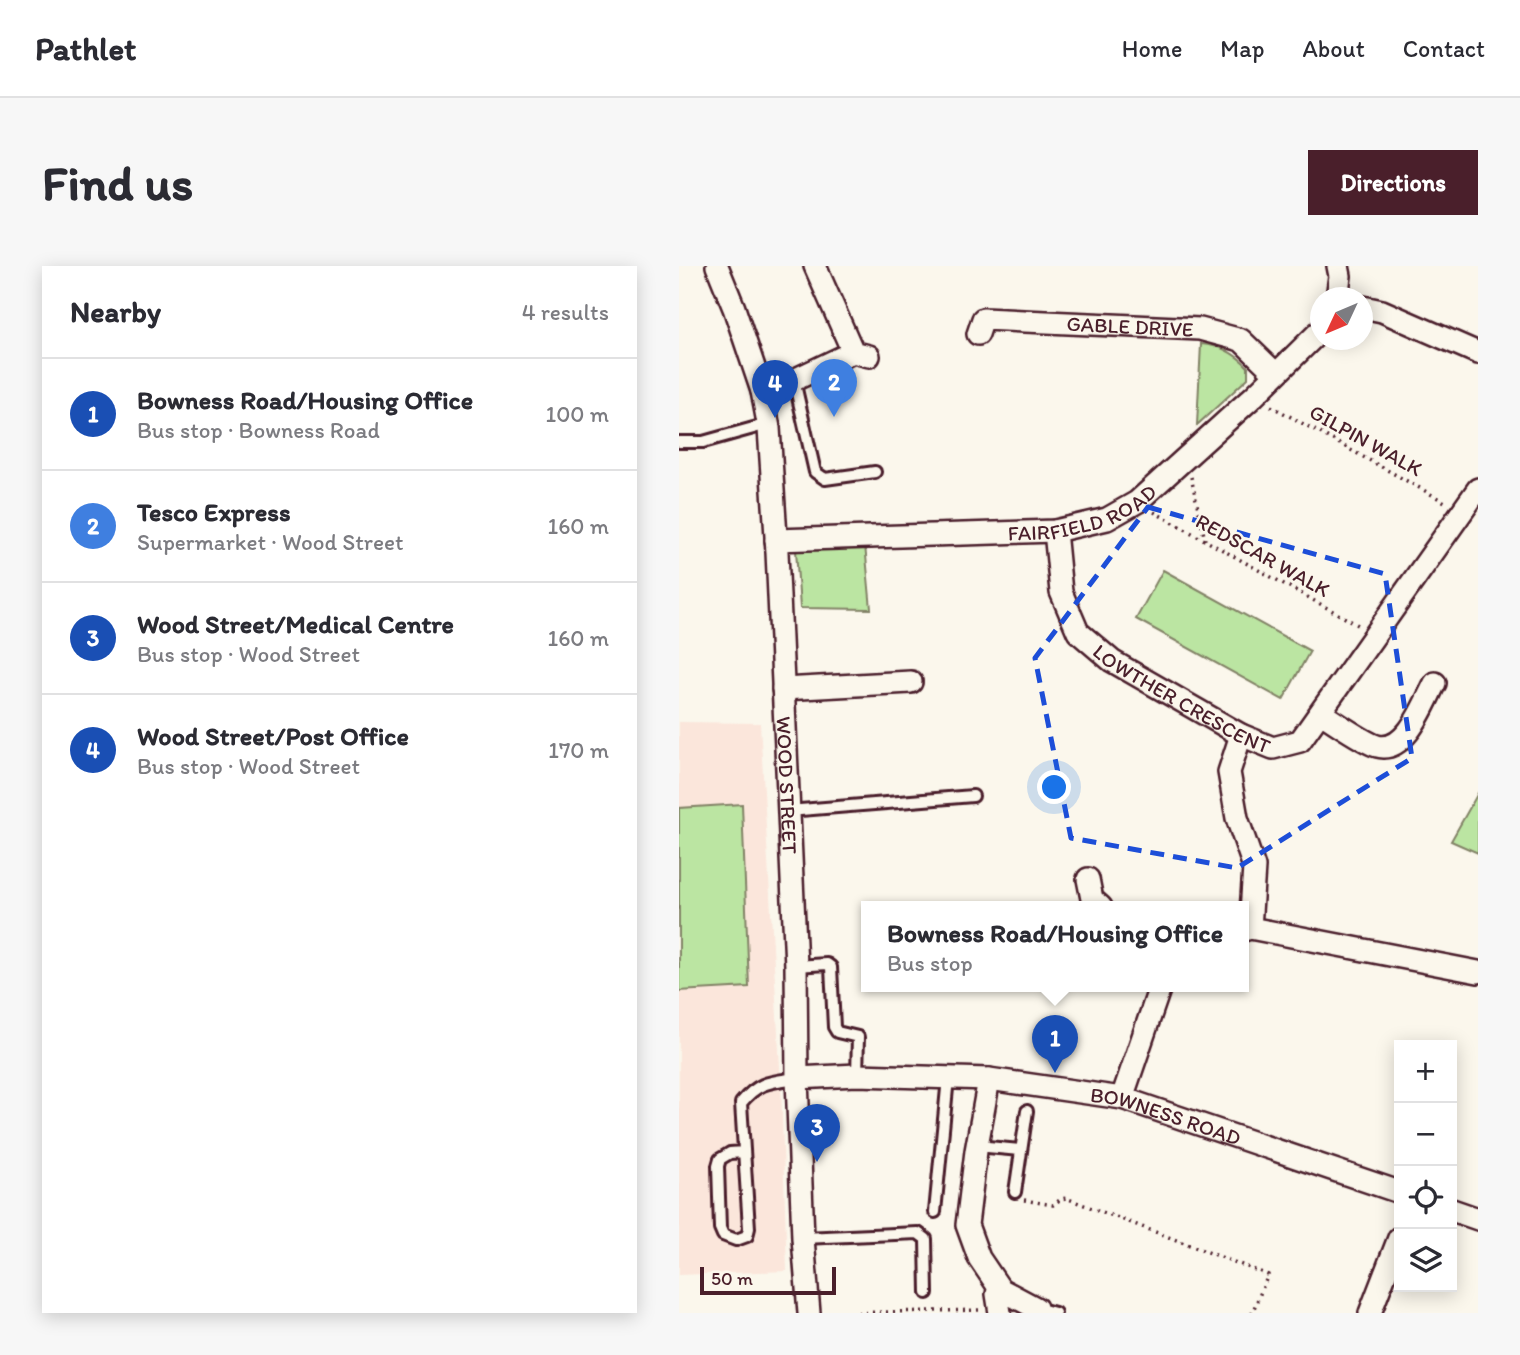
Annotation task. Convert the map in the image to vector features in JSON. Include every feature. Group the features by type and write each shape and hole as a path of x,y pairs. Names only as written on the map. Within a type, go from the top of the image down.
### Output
{"street":[{"name":"WOOD STREET","path":"716,266 734,307 762,391 768,424 796,966 797,1078 803,1238 809,1313"},
{"path":"762,391 861,354 815,266"},
{"path":"1338,266 1338,287"},
{"path":"1373,309 1478,353"},
{"name":"GABLE DRIVE","path":"978,334 983,319 1200,329 1241,340 1275,373"},
{"name":"FAIRFIELD ROAD","path":"776,540 1055,531 1107,519 1137,502 1254,396 1310,340"},
{"name":"LOWTHER CRESCENT","path":"1055,531 1061,592 1078,632 1112,661 1241,735 1273,748 1300,741 1478,489"},
{"path":"783,689 911,682"},
{"path":"1321,713 1377,746 1393,746 1406,737 1435,683"},
{"path":"1241,735 1229,772 1237,818 1254,867 1249,911"},
{"path":"1088,879 1094,901"},
{"path":"1249,929 1478,972"},
{"path":"1122,1098 1158,992"},
{"name":"BOWNESS ROAD","path":"797,1078 857,1074 989,1079 1122,1098 1394,1190"},
{"path":"989,1079 967,1226 979,1258 1000,1289 1042,1311"},
{"path":"1457,1212 1478,1219"},
{"path":"1370,1313 1394,1251"},
{"path":"1000,1289 997,1294 1000,1313"}],"lane":[{"path":"794,380 815,472 825,479 874,472"},
{"path":"679,442 703,442 768,424"},
{"path":"788,811 973,796"},
{"path":"796,966 827,964 831,967 834,1027 837,1032 858,1037 857,1074"},
{"path":"743,1152 730,1153 720,1158 718,1166 720,1228 723,1234 736,1240 747,1236 749,1228 741,1102 755,1087 763,1083 797,1078"},
{"path":"935,1212 948,1078"},
{"path":"1018,1196 1020,1150 1027,1111"},
{"path":"977,1146 1020,1150"},
{"path":"803,1238 918,1233 926,1239 927,1293"}],"path":[{"name":"GILPIN WALK","path":"1254,396 1463,512"},
{"path":"1186,457 1205,540"},
{"name":"REDSCAR WALK","path":"1137,502 1375,634"},
{"path":"1018,1196 1053,1205 1066,1198 1268,1275 1252,1313"},
{"path":"837,1313 975,1309 1000,1313"}],"highlighted area":[{"path":"1148,507 1385,574 1412,758 1237,868 1071,838 1035,658"}],"shaded area":[{"path":"679,722 760,723 781,1085 787,1271 679,1275"}],"green space":[{"path":"1201,344 1221,348 1238,358 1248,367 1248,378 1197,425"},
{"path":"865,545 871,609 800,608 796,550"},
{"path":"1163,570 1310,651 1283,700 1136,619"},
{"path":"1478,793 1478,853 1451,841"},
{"path":"742,804 749,987 679,991 679,808"}],"place":[{"name":"Tesco Express","path":"834,417"},
{"name":"Wood Street/Post Office","path":"775,418"},
{"name":"Bowness Road/Housing Office","path":"1055,1073"},
{"name":"Wood Street/Medical Centre","path":"817,1162"}]}
